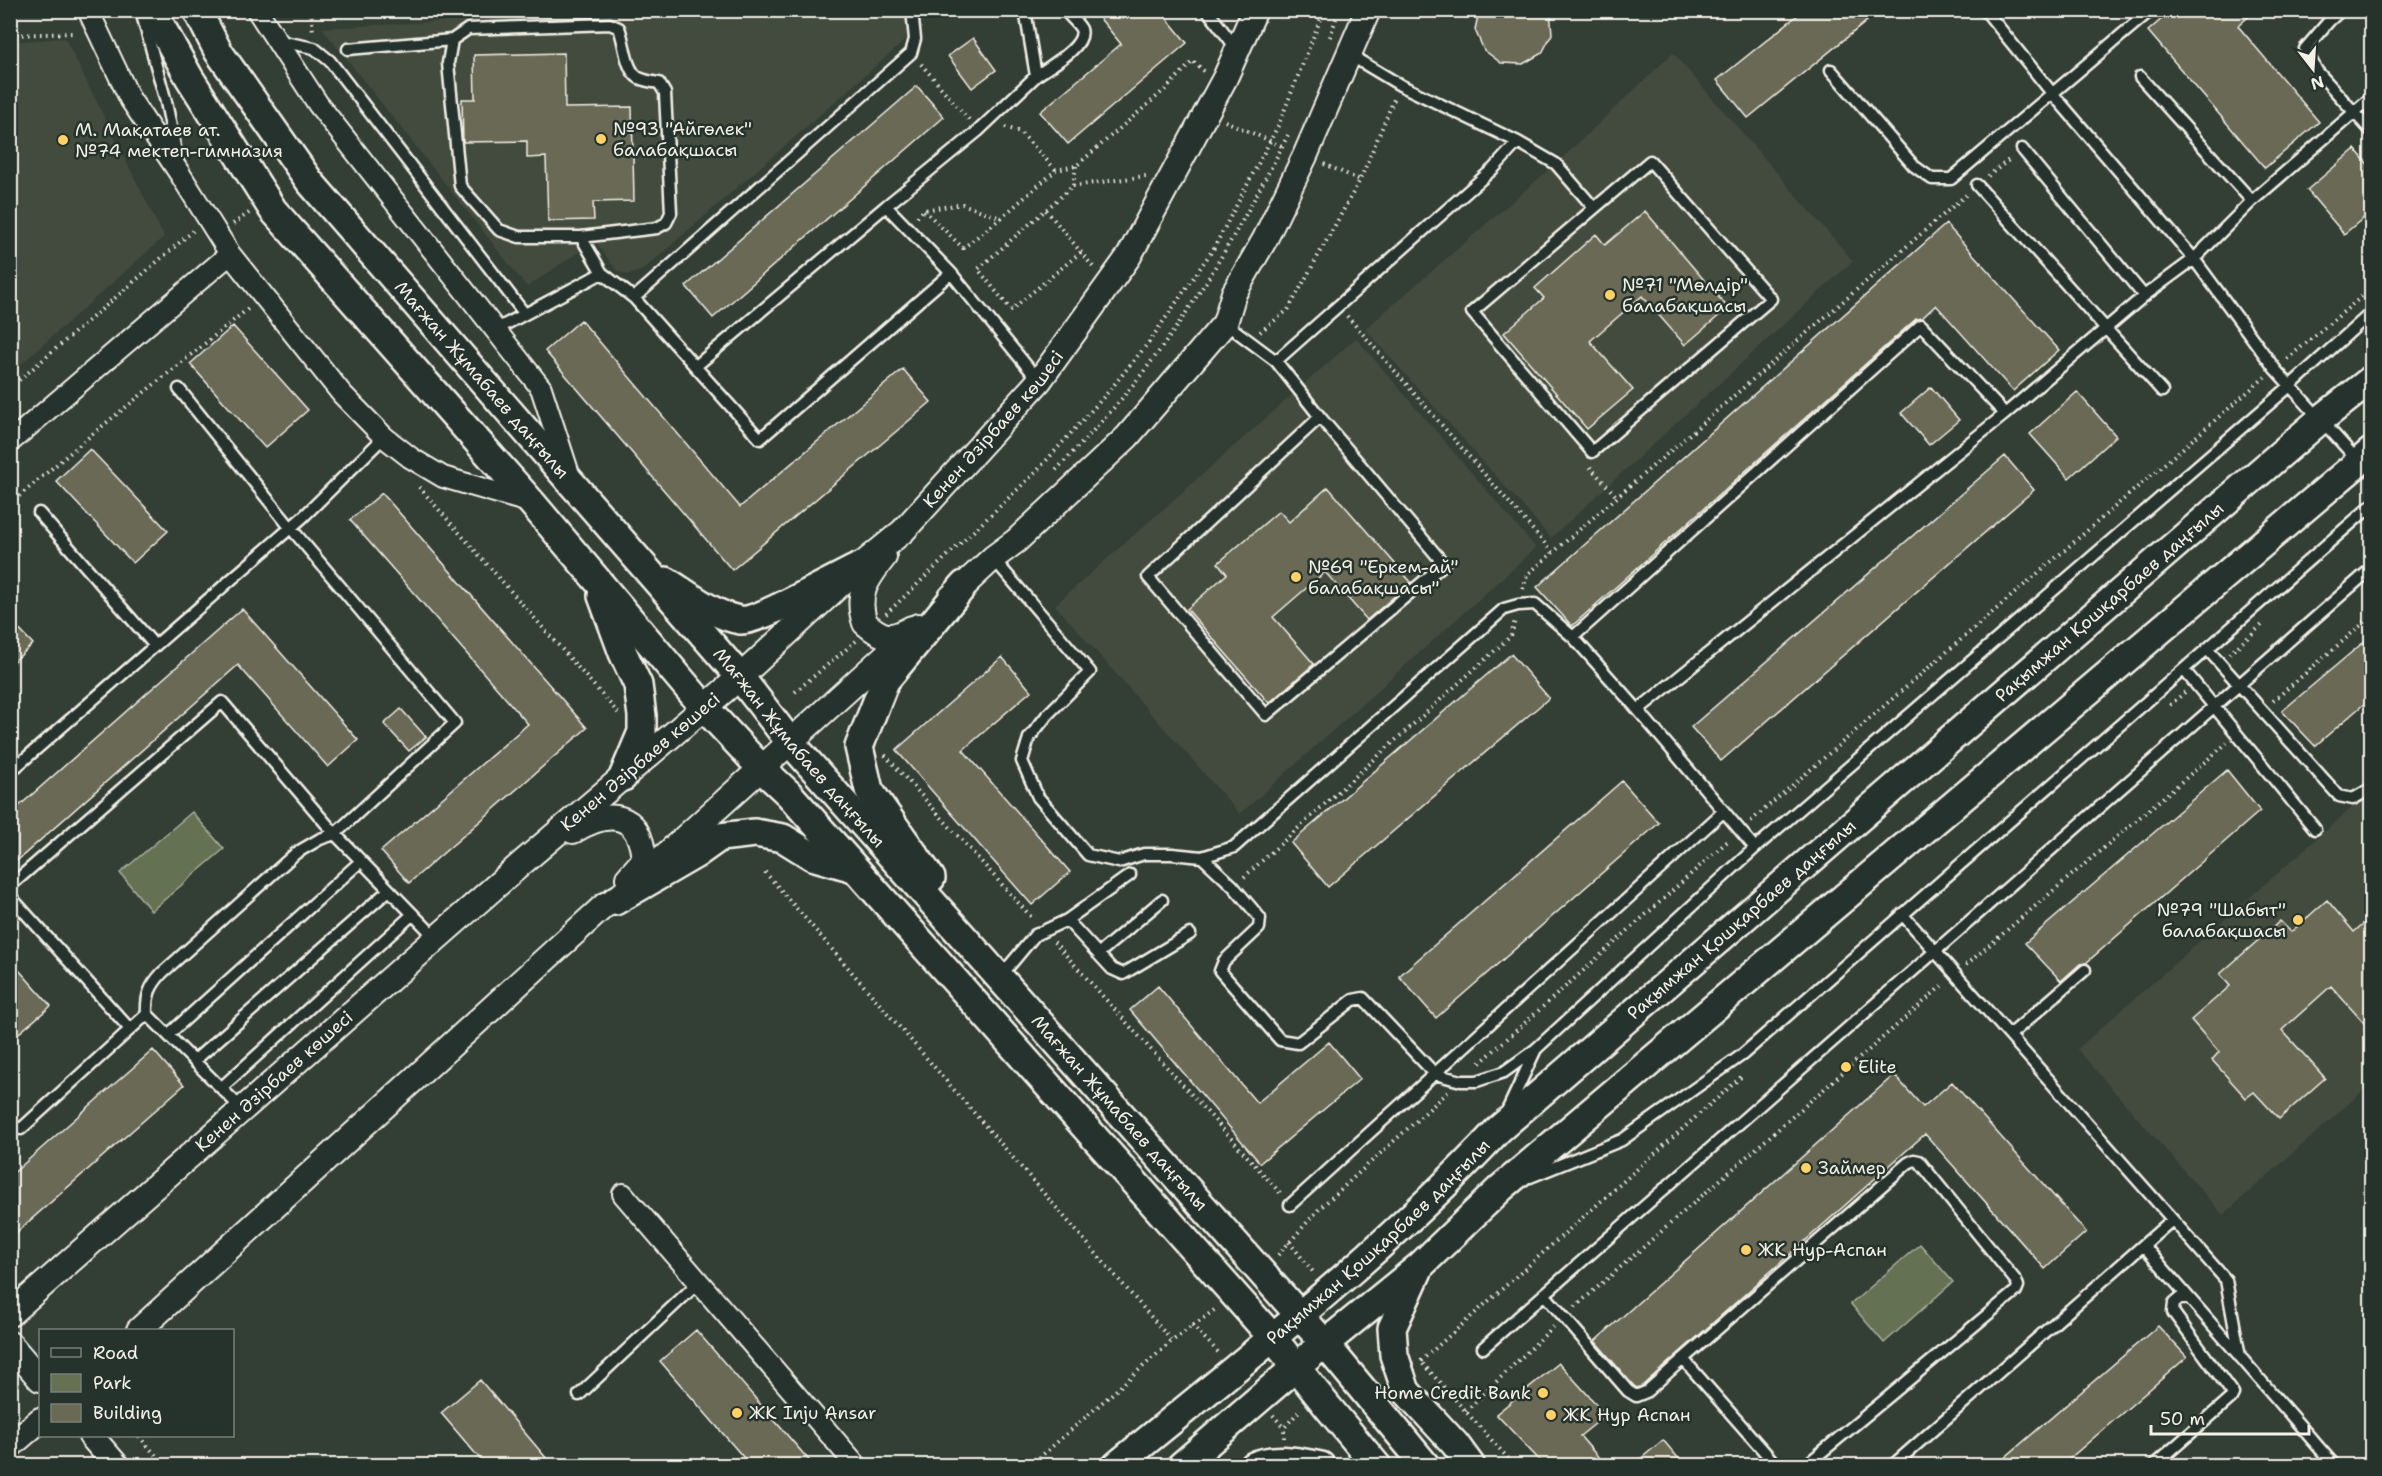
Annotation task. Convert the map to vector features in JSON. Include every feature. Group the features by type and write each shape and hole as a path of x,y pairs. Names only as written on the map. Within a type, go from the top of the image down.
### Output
{"main road":[{"name":"Мағжан Жұмабаев даңғылы","path":"152,10 189,77 273,210 532,503 704,707 761,768 789,794 1236,1295 1377,1466"},
{"name":"Мағжан Жұмабаев даңғылы","path":"197,10 218,51 310,182 740,677 790,742 1300,1315 1426,1466"},
{"name":"Рақымжан Қошқарбаев даңғылы","path":"1116,1466 1300,1315 1458,1173 1498,1130 2320,420 2372,379"},
{"path":"1180,1466 1420,1266 1501,1188 2365,457"},
{"path":"600,517 634,554 661,578 720,613 743,621 772,611 859,567"},
{"path":"595,578 623,653 638,685 642,732 623,777"},
{"path":"964,585 885,681 858,747 869,790 951,906 992,970"},
{"path":"610,903 696,854 720,837 755,833 783,838 812,856 854,868"},
{"path":"1420,1266 1392,1328 1394,1355 1406,1391 1455,1444 1471,1466"},
{"path":"1321,1399 1348,1385 1359,1384"},
{"path":"1254,1466 1264,1461 1321,1466"}],"street":[{"path":"88,10 130,99 230,254 342,394 384,437 411,458 443,477 532,503"},
{"path":"257,10 318,104 541,388 572,485"},
{"name":"Кенен Әзірбаев көшесі","path":"10,1314 522,863 740,677 859,567 903,531 1039,381 1129,256 1206,113 1255,10"},
{"path":"140,1329 993,558 1016,541 1127,436 1225,323 1234,293 1265,239 1305,156 1368,10"},
{"path":"10,442 230,254"},
{"path":"903,531 868,578 860,599 865,623 884,636 898,636 925,621"},
{"path":"522,863 581,826 605,817 624,819 638,832 643,845 644,860 610,903"},
{"path":"623,1194 857,1466"},
{"path":"10,1344 39,1378"},
{"path":"10,1446 39,1421"},
{"path":"91,1437 117,1466"}],"lane":[{"path":"141,10 166,102 180,174"},
{"path":"634,298 911,52 915,28 912,10"},
{"path":"1025,10 1036,76"},
{"path":"696,366 886,206 978,132 1036,76 1075,48 1081,38 1081,28 1065,10"},
{"path":"1207,10 1237,50"},
{"path":"1985,10 2052,93 2194,259 2275,369 2320,420 2365,457"},
{"path":"1831,70 1914,166 1932,179 1951,178 2151,10"},
{"path":"2341,10 2305,49 2317,71 2353,114 2372,132"},
{"path":"348,49 452,40 468,29 610,24 619,28 634,73 640,78 659,83 665,93 672,213 666,223 657,228 581,237 519,237 499,230 460,186 448,63 452,40"},
{"path":"277,41 314,48 330,62 524,313"},
{"path":"1350,55 1400,86 1518,142 1556,164 1594,208"},
{"path":"2140,77 2252,201"},
{"path":"1638,710 2005,414 2144,296 2194,259 2252,201 2372,97"},
{"path":"1276,361 1494,168 1518,142"},
{"path":"2022,149 2144,296"},
{"path":"1650,161 1771,299 1592,452 1472,312 1594,208 1650,161"},
{"path":"1977,185 2104,330 2162,391"},
{"path":"886,206 951,273 1039,381"},
{"path":"581,237 602,273 634,298 760,439 951,273"},
{"path":"495,330 602,273"},
{"path":"1202,857 1233,886 1260,918 1259,928 1224,961 1220,971 1280,1040 1298,1043 1353,1000 1363,998 1436,1074 1461,1081 1477,1081 1504,1072 1536,1049 1755,848 2290,386 2372,312"},
{"path":"1225,323 1276,361 1320,417 1444,564 1266,715 1148,577 1320,417"},
{"path":"1573,637 1921,326 2005,414"},
{"path":"10,1122 16,1128 21,1129 147,1014 150,987 162,973 296,853 320,839 335,834 455,723 290,527 179,389"},
{"path":"10,772 303,517 384,437"},
{"path":"1501,1188 1622,1140 1742,1055 2372,505"},
{"path":"39,513 154,646"},
{"path":"993,558 1090,672 1048,714 1029,738 1022,760 1038,797 1088,855 1119,862 1144,854 1202,857 1234,848 1504,609 1535,604 1573,637 1755,848"},
{"path":"1483,1348 2372,568"},
{"path":"2208,650 2339,796 2353,799 2372,788"},
{"path":"2184,670 2314,829"},
{"path":"10,886 222,702 335,834 437,939"},
{"path":"1290,1205 1724,811"},
{"path":"168,1035 361,861"},
{"path":"992,970 1035,935 1067,920 1130,875"},
{"path":"194,1061 389,890"},
{"path":"10,896 129,1028"},
{"path":"1098,954 1162,900"},
{"path":"221,1088 413,914"},
{"path":"1902,914 2226,1280 2240,1357"},
{"path":"1067,920 1112,969 1123,974 1190,934"},
{"path":"2010,1035 2085,970"},
{"path":"147,1014 244,1110"},
{"path":"1498,1130 1536,1049"},
{"path":"1544,1294 1628,1390 1636,1396 1646,1392 1908,1163 1914,1160 1919,1161 2018,1286 2016,1291 1804,1466"},
{"path":"1892,1466 2172,1220"},
{"path":"2144,1246 2335,1466"},
{"path":"579,1395 699,1282"},
{"path":"2153,1466 2233,1394 2173,1312 2174,1303 2180,1298 2188,1298"},
{"path":"1683,1359 1777,1466"},
{"path":"1455,1444 1476,1466"}],"path":[{"path":"311,10 314,48"},
{"path":"795,692 871,628 1036,472 1109,391 1149,342 1214,248 1270,142 1324,10"},
{"path":"1327,44 1339,10"},
{"path":"10,35 75,33"},
{"path":"911,52 978,132"},
{"path":"924,210 963,248 1056,170 1076,166 1168,87 1193,61 1208,75"},
{"path":"1251,342 1268,324 1288,310 1360,180 1400,86"},
{"path":"1206,113 1360,180"},
{"path":"989,121 1020,132 1056,170"},
{"path":"1054,472 1141,375 1210,277 1247,214 1293,125"},
{"path":"1233,886 1511,636 1527,575 1977,185 2022,149"},
{"path":"1073,186 1076,166"},
{"path":"1081,252 1011,310 978,269 1073,186 1156,175"},
{"path":"907,226 924,210 962,204 1001,218"},
{"path":"1046,210 1099,274"},
{"path":"10,388 193,231"},
{"path":"1261,1273 1306,1223 1740,830 2372,288"},
{"path":"10,504 251,306 244,298"},
{"path":"1338,306 1554,553"},
{"path":"1587,462 1617,497"},
{"path":"417,486 619,715 642,716"},
{"path":"2263,710 2372,616"},
{"path":"1466,1411 1563,1317 1956,973 2237,734"},
{"path":"881,750 1306,1223"},
{"path":"765,872 1172,1341"},
{"path":"1289,1242 1328,1290"},
{"path":"1030,1466 1172,1341 1236,1295"},
{"path":"1192,1325 1234,1369"},
{"path":"1421,1361 1515,1466"},
{"path":"1282,1461 1284,1428 1321,1399"},
{"path":"140,1437 165,1466"}],"shaded area":[{"name":"№93 \"Айгөлек\" балабақшасы","path":"638,11 909,11 909,37 643,270 628,275 617,271 595,241 527,287 322,28"},
{"name":"М. Мақатаев ат. №74 мектеп-гимназия","path":"65,38 164,237 11,373 11,42"},
{"name":"№71 \"Мөлдір\" балабақшасы","path":"1673,53 1853,261 1551,538 1365,329 1559,161"},
{"name":"№69 \"Еркем-ай\" балабақшасы\"","path":"1356,338 1536,548 1240,814 1055,605"},
{"name":"№79 \"Шабыт\" балабақшасы","path":"2371,791 2371,1084 2223,1215 2077,1049"}],"green space":[{"path":"192,812 224,849 151,911 120,873"},
{"path":"1920,1244 1953,1282 1884,1343 1851,1304"}],"building":[{"path":"1093,10 1160,10 1187,43 1068,144 1040,112 1121,44"},
{"path":"1479,10 1550,10 1552,34 1542,53 1523,64 1501,63 1484,50 1475,30"},
{"path":"1804,10 1859,10 1867,21 1748,118 1717,80"},
{"path":"2172,10 2256,10 2238,26 2319,122 2265,168 2148,31"},
{"path":"973,38 996,70 972,88 948,56"},
{"path":"564,53 565,108 632,107 634,201 593,202 594,220 548,221 546,157 527,158 527,141 463,142 462,99 475,99 474,55"},
{"path":"917,86 944,117 713,318 686,286"},
{"path":"2355,149 2372,169 2372,211 2344,234 2307,190"},
{"path":"1645,211 1728,308 1685,345 1642,296 1590,341 1633,390 1587,429 1504,333 1544,298 1535,288 1596,234 1605,245"},
{"path":"1946,224 2059,350 2013,391 1936,305 1922,318 1916,319 1572,626 1537,587"},
{"path":"581,320 740,507 903,369 931,402 732,570 545,351"},
{"path":"233,326 308,410 265,448 190,364"},
{"path":"1931,387 1959,420 1929,445 1901,413"},
{"path":"2077,392 2116,436 2069,478 2030,434"},
{"path":"90,449 168,531 133,563 56,481"},
{"path":"2005,456 2034,490 1721,761 1691,727"},
{"path":"1328,487 1411,582 1367,620 1325,572 1273,617 1314,664 1269,703 1187,609 1227,574 1218,563 1279,511 1289,522"},
{"path":"382,493 587,728 409,883 381,851 528,724 350,520"},
{"path":"242,609 358,740 328,767 238,665 10,867 10,814"},
{"path":"10,620 33,644 10,665"},
{"path":"2372,635 2372,697 2315,746 2282,711"},
{"path":"1511,654 1549,698 1328,887 1291,843"},
{"path":"1002,657 1031,691 963,750 1070,872 1032,905 896,750"},
{"path":"401,709 426,737 409,751 384,724"},
{"path":"2227,770 2260,811 2086,963 2080,964 2061,981 2025,943"},
{"path":"1622,781 1659,823 1436,1018 1399,976"},
{"path":"2327,900 2354,932 2364,923 2372,932 2372,1032 2331,986 2282,1030 2325,1078 2279,1119 2254,1092 2246,1098 2212,1060 2219,1052 2191,1020 2230,986 2220,974 2280,921 2291,932"},
{"path":"10,960 51,1006 19,1033 10,1023"},
{"path":"1158,986 1257,1103 1329,1042 1360,1079 1260,1163 1130,1010"},
{"path":"153,1050 184,1085 10,1238 10,1176"},
{"name":"ЖК Нур-Аспан","path":"1894,1075 1923,1107 1952,1082 2086,1232 2045,1269 1925,1134 1642,1386 1637,1388 1633,1385 1595,1341"},
{"path":"2158,1326 2187,1357 2061,1466 1995,1466"},
{"name":"ЖК Inju Ansar","path":"696,1330 814,1466 751,1466 660,1361"},
{"name":"ЖК Нур Аспан","path":"1559,1363 1606,1415 1580,1436 1606,1466 1545,1466 1496,1414"},
{"path":"480,1380 553,1466 486,1466 441,1413"},
{"path":"1663,1440 1685,1466 1632,1466"}],"place":[{"name":"№93 \"Айгөлек\" балабақшасы","path":"601,139"},
{"name":"М. Мақатаев ат. №74 мектеп-гимназия","path":"63,140"},
{"name":"№71 \"Мөлдір\" балабақшасы","path":"1610,295"},
{"name":"№69 \"Еркем-ай\" балабақшасы\"","path":"1296,577"},
{"name":"№79 \"Шабыт\" балабақшасы","path":"2298,920"},
{"name":"Elite","path":"1846,1067"},
{"name":"Займер","path":"1806,1168"},
{"name":"ЖК Нур-Аспан","path":"1746,1250"},
{"name":"Home Credit Bank","path":"1543,1393"},
{"name":"ЖК Inju Ansar","path":"737,1413"},
{"name":"ЖК Нур Аспан","path":"1551,1415"}]}
